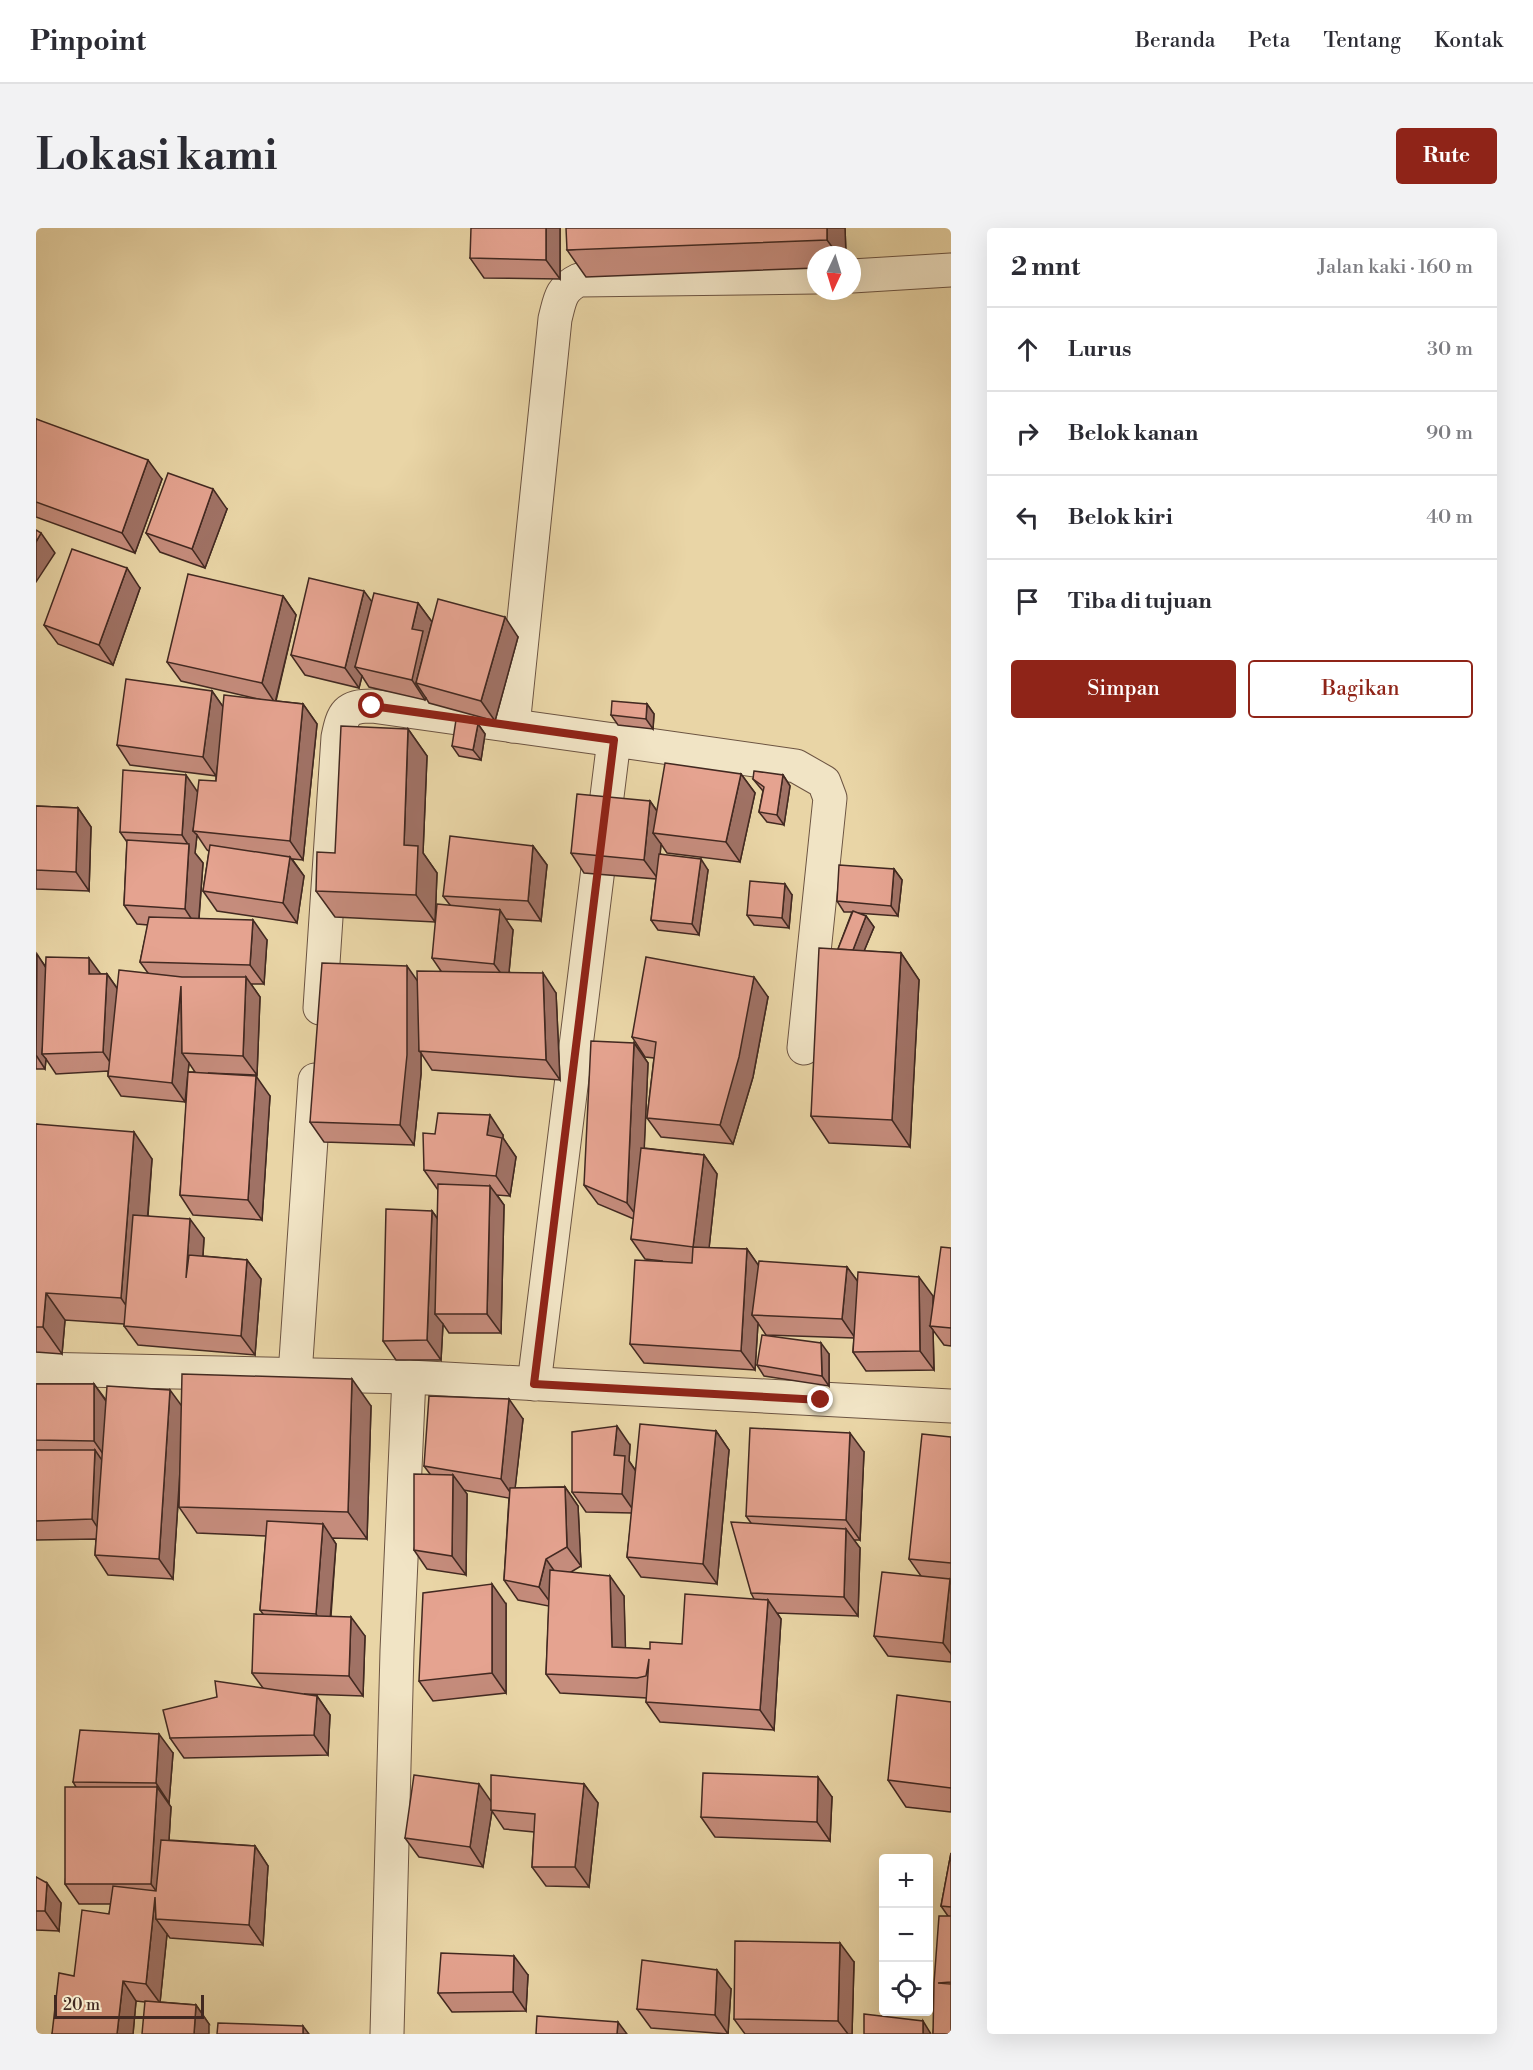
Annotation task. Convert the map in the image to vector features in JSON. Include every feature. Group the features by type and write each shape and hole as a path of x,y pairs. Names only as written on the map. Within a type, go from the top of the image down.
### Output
{"street":[{"path":"861,275 951,270"},
{"path":"513,726 555,319 561,297 567,286 579,280 807,277"},
{"path":"295,1375 338,737 342,718 348,711 357,706 372,706 796,766 824,783 830,798 804,1048"},
{"path":"534,1384 614,740"},
{"path":"36,1369 409,1377 951,1406"},
{"path":"387,2034 397,1651 409,1377"}],"building":[{"path":"471,228 546,228 546,260 470,258"},
{"path":"566,228 827,228 827,240 567,250"},
{"path":"36,419 148,460 122,533 36,502"},
{"path":"168,473 213,489 192,549 146,533"},
{"path":"36,530 41,533 36,542"},
{"path":"72,549 127,568 99,645 44,625"},
{"path":"188,574 283,596 262,683 167,662"},
{"path":"309,578 364,591 345,668 291,655"},
{"path":"374,593 418,603 412,629 423,631 412,680 355,667"},
{"path":"438,599 505,617 481,701 416,683"},
{"path":"126,679 212,691 203,757 117,745"},
{"path":"224,695 303,704 290,841 193,831 199,780 216,781"},
{"path":"612,701 647,704 646,719 611,715"},
{"path":"456,720 478,724 473,750 452,746"},
{"path":"341,726 408,729 404,845 418,846 416,895 316,891 317,852 335,853"},
{"path":"665,763 741,774 726,842 653,833"},
{"path":"123,770 186,775 182,835 120,832"},
{"path":"754,771 783,775 777,815 759,812 764,787 753,779"},
{"path":"577,794 650,801 644,860 571,853"},
{"path":"36,806 78,808 76,872 36,870"},
{"path":"450,836 533,846 528,901 443,896"},
{"path":"127,840 189,844 185,909 124,905"},
{"path":"210,845 290,857 283,903 203,891"},
{"path":"659,854 701,859 692,924 651,920"},
{"path":"839,865 894,869 891,906 837,901"},
{"path":"750,881 785,884 782,918 747,915"},
{"path":"437,904 500,910 494,964 432,958"},
{"path":"853,911 866,916 853,950 838,949"},
{"path":"149,917 253,920 250,965 140,962"},
{"path":"819,948 901,953 892,1120 811,1116"},
{"path":"46,957 89,958 89,974 107,974 103,1052 42,1054"},
{"path":"646,957 754,977 739,1057 720,1125 647,1118 656,1042 632,1037"},
{"path":"322,963 407,966 407,1055 400,1125 310,1122"},
{"path":"119,970 182,977 246,977 243,1056 182,1053 181,986 172,1083 108,1076"},
{"path":"417,971 543,973 546,1060 419,1051"},
{"path":"591,1041 634,1043 627,1203 584,1185"},
{"path":"188,1072 256,1076 248,1200 180,1195"},
{"path":"438,1113 490,1115 487,1135 502,1138 496,1176 424,1170 423,1133 435,1134"},
{"path":"36,1124 134,1132 121,1298 46,1293 43,1327 36,1327"},
{"path":"641,1148 704,1155 693,1247 631,1239"},
{"path":"438,1184 490,1186 487,1314 435,1314"},
{"path":"386,1209 432,1211 427,1340 383,1341"},
{"path":"133,1215 190,1219 186,1278 189,1255 247,1260 241,1336 124,1326"},
{"path":"693,1247 747,1249 741,1351 630,1344 635,1260 692,1263"},
{"path":"941,1247 951,1248 951,1328 930,1326"},
{"path":"759,1261 847,1267 842,1319 752,1315"},
{"path":"858,1272 919,1277 920,1351 853,1352"},
{"path":"762,1335 821,1343 822,1376 757,1365"},
{"path":"182,1374 352,1379 348,1512 179,1507"},
{"path":"36,1384 94,1384 94,1441 36,1440"},
{"path":"107,1386 170,1390 159,1559 95,1555"},
{"path":"429,1396 509,1399 501,1479 424,1466"},
{"path":"640,1424 716,1431 703,1564 627,1557"},
{"path":"617,1426 614,1455 625,1456 622,1494 572,1492 572,1432"},
{"path":"750,1428 850,1433 846,1520 746,1516"},
{"path":"922,1434 951,1437 951,1563 909,1559"},
{"path":"36,1450 95,1450 92,1519 36,1521"},
{"path":"414,1474 453,1475 452,1556 414,1550"},
{"path":"565,1487 567,1547 546,1559 539,1587 504,1580 510,1488"},
{"path":"267,1521 323,1524 316,1614 260,1610"},
{"path":"731,1522 846,1529 844,1597 751,1593"},
{"path":"550,1570 610,1576 612,1647 650,1649 650,1642 682,1644 685,1594 768,1600 760,1710 646,1702 649,1659 646,1676 637,1678 546,1674"},
{"path":"882,1572 950,1579 943,1643 874,1636"},
{"path":"492,1584 492,1673 419,1681 423,1593"},
{"path":"254,1614 351,1617 349,1676 252,1673"},
{"path":"215,1681 317,1696 314,1735 170,1738 163,1710 217,1697"},
{"path":"897,1695 951,1702 951,1788 888,1780"},
{"path":"80,1730 159,1734 156,1783 73,1782"},
{"path":"703,1773 818,1777 817,1822 701,1817"},
{"path":"414,1775 479,1784 470,1847 405,1838"},
{"path":"491,1775 584,1784 575,1867 532,1867 535,1814 491,1810"},
{"path":"65,1787 157,1787 151,1884 65,1884"},
{"path":"161,1840 255,1846 249,1925 156,1919 155,1897 146,1984 123,1981 117,2034 52,2034 59,1973 74,1976 82,1910 109,1914 113,1886 156,1891"},
{"path":"951,1853 951,1907 941,1906"},
{"path":"36,1877 47,1883 45,1911 36,1911"},
{"path":"939,1916 951,1916 951,1982 938,1983 951,1984 951,2034 933,2034"},
{"path":"735,1941 840,1943 838,2021 734,2019"},
{"path":"441,1953 514,1956 513,1992 438,1993"},
{"path":"642,1960 717,1970 715,2015 637,2009"},
{"path":"145,2001 196,2005 194,2034 142,2034"},
{"path":"864,2014 923,2021 923,2034 864,2034"},
{"path":"537,2016 618,2022 617,2034 536,2034"},
{"path":"218,2023 303,2026 303,2034 217,2034"}],"route":[{"path":"372,706 614,740 534,1384 821,1400"}]}
